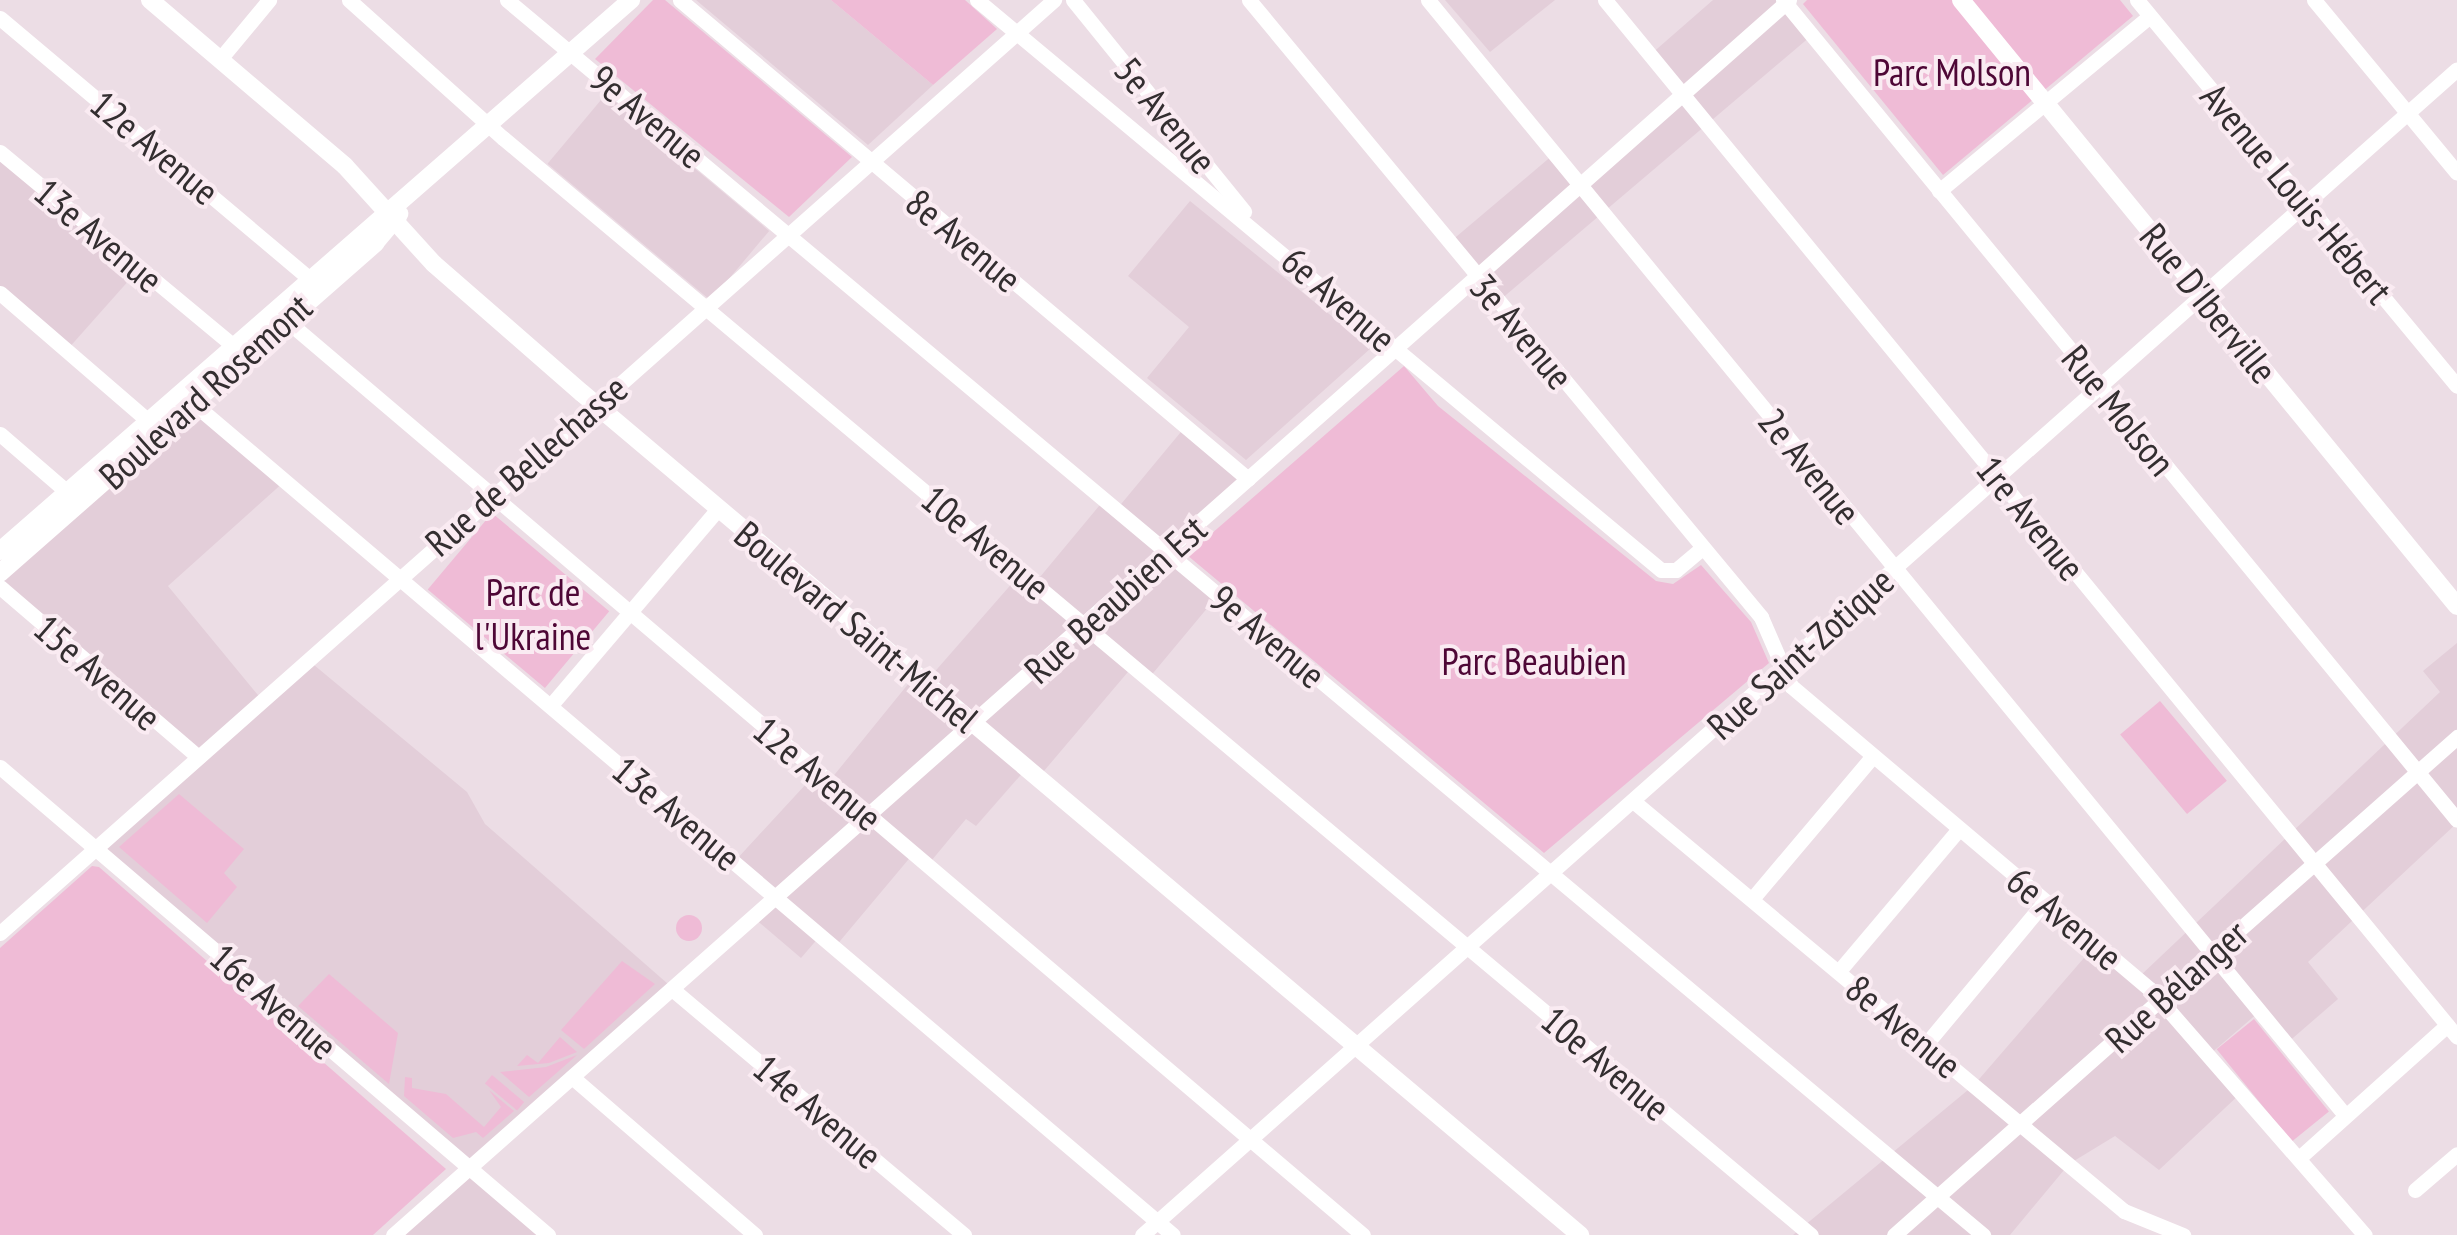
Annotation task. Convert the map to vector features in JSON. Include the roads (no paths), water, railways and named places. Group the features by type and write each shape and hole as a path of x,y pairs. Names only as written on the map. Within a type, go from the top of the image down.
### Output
{"main road":[{"name":"Boulevard Saint-Michel","path":"150,0 346,166 388,218 595,404 1580,1235"},
{"name":"Boulevard Rosemont","path":"0,550 73,497 631,0"},
{"name":"Rue D'Iberville","path":"1961,0 2457,606"},
{"name":"Boulevard Rosemont","path":"279,314 309,278 388,218"},
{"name":"Boulevard Rosemont","path":"0,573 147,420 186,397"}],"street":[{"path":"220,59 269,0"},
{"name":"10e Avenue","path":"349,0 705,308 1812,1235"},
{"name":"9e Avenue","path":"507,0 1983,1235"},
{"name":"8e Avenue","path":"680,0 1248,479"},
{"name":"6e Avenue","path":"978,0 1661,570 1676,570 1700,549"},
{"name":"Rue de Bellechasse","path":"0,933 1054,0"},
{"name":"5e Avenue","path":"1072,0 1258,230"},
{"name":"3e Avenue","path":"1249,0 1700,549 1761,617 1783,669"},
{"name":"2e Avenue","path":"1428,0 2345,1116"},
{"name":"1re Avenue","path":"1605,0 2452,1031"},
{"name":"Avenue Louis-Hébert","path":"2137,0 2457,386"},
{"path":"2314,0 2457,173"},
{"name":"Rue Beaubien Est","path":"394,1235 1785,1"},
{"name":"Rue Molson","path":"1785,1 2457,820"},
{"path":"1939,191 2150,16"},
{"name":"12e Avenue","path":"0,18 309,278"},
{"name":"Rue Saint-Zotique","path":"1142,1235 2457,69"},
{"name":"13e Avenue","path":"0,152 239,350"},
{"path":"0,293 147,420"},
{"name":"12e Avenue","path":"279,314 1363,1235"},
{"name":"13e Avenue","path":"186,397 1173,1235"},
{"path":"0,434 73,497"},
{"path":"551,706 718,509"},
{"name":"15e Avenue","path":"0,587 198,757"},
{"name":"6e Avenue","path":"1783,669 1791,686 2160,1000 2365,1235"},
{"name":"Rue Bélanger","path":"1894,1235 2457,738"},
{"path":"1752,899 1873,756"},
{"name":"16e Avenue","path":"0,766 548,1235"},
{"name":"8e Avenue","path":"1633,801 2124,1211 2184,1235"},
{"path":"1838,971 1959,829"},
{"path":"1926,1044 2045,901"},
{"name":"14e Avenue","path":"672,989 964,1235"},
{"path":"2299,1158 2452,1031"},
{"path":"572,1077 755,1235"},
{"path":"2415,1190 2457,1154"}],"park label":[{"name":"Parc Molson","path":"1952,72"},
{"name":"Parc de l'Ukraine","path":"533,614"},
{"name":"Parc Beaubien","path":"1534,661"}]}
